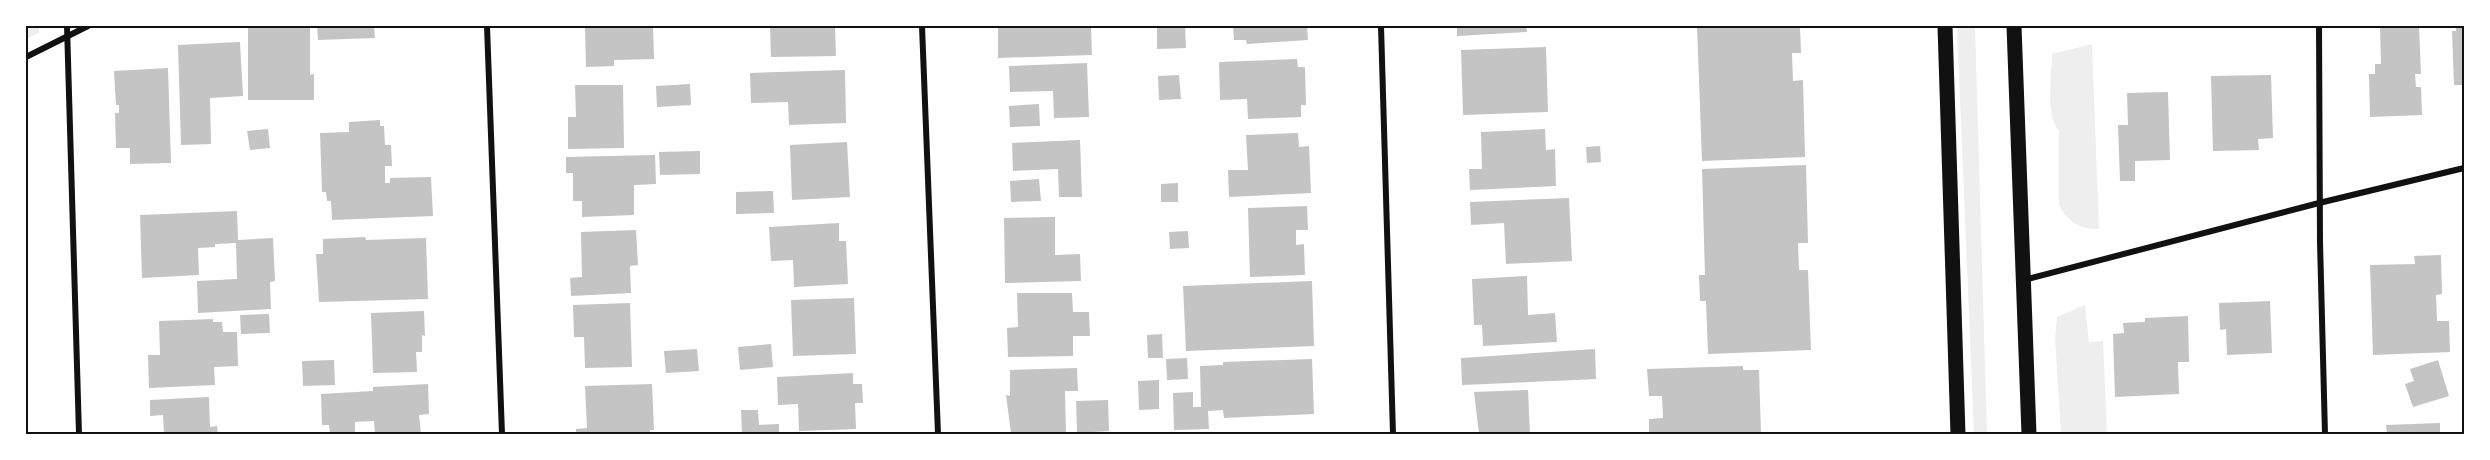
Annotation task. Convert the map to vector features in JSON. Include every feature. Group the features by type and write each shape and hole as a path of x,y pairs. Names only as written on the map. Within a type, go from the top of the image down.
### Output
{"main road":[{"path":"1944,26 1958,435"},
{"path":"2014,26 2029,435"}],"street":[{"path":"67,26 79,435"},
{"path":"26,57 88,26"},
{"path":"487,26 502,435"},
{"path":"922,26 938,435"},
{"path":"1381,26 1393,435"},
{"path":"2319,26 2319,203 2325,435"},
{"path":"2024,280 2319,203 2464,168"}],"shaded area":[{"path":"26,26 39,26 39,33 26,39"},
{"path":"1957,26 1975,26 1987,434 1974,434"},
{"path":"2092,44 2099,229 2086,228 2070,220 2059,204 2059,131 2052,115 2051,105 2052,54"},
{"path":"2085,305 2089,342 2103,341 2107,434 2061,434 2055,338 2057,317"}],"building":[{"path":"310,26 310,75 314,74 314,100 248,100 248,27"},
{"path":"317,26 374,26 375,38 318,40"},
{"path":"585,26 653,26 654,59 614,60 614,66 586,67"},
{"path":"770,26 835,26 836,56 771,57"},
{"path":"998,26 1091,26 1092,55 998,58"},
{"path":"1185,26 1186,48 1157,49 1157,28"},
{"path":"1233,26 1307,26 1308,40 1247,44 1246,40 1234,40"},
{"path":"1457,26 1526,26 1527,32 1457,36"},
{"path":"1697,26 1800,26 1801,53 1792,53 1793,81 1803,80 1805,157 1702,161"},
{"path":"2380,26 2419,26 2421,74 2415,74 2416,87 2421,87 2422,115 2370,117 2369,74 2375,74 2375,64 2381,64"},
{"path":"2456,26 2464,26 2464,85 2454,85 2452,31 2456,31"},
{"path":"240,42 243,96 210,98 211,144 181,145 178,45"},
{"path":"1546,47 1548,112 1463,115 1461,50"},
{"path":"1297,59 1298,67 1305,67 1306,105 1301,105 1301,117 1248,119 1247,99 1220,100 1219,62"},
{"path":"1087,63 1089,117 1054,118 1053,91 1010,92 1009,66"},
{"path":"168,68 171,163 130,164 130,148 116,148 115,113 119,113 119,105 116,105 114,71"},
{"path":"845,70 846,123 789,125 788,102 751,103 750,73"},
{"path":"1179,75 1181,99 1159,100 1158,76"},
{"path":"2271,75 2273,138 2258,139 2259,150 2213,151 2211,76"},
{"path":"690,84 691,105 657,107 656,86"},
{"path":"575,85 623,85 624,148 568,149 568,117 576,117"},
{"path":"2168,92 2170,160 2135,161 2135,181 2120,181 2118,125 2128,125 2127,93"},
{"path":"1039,104 1040,126 1010,127 1009,106"},
{"path":"380,120 380,126 384,126 385,145 391,145 392,166 385,166 385,183 390,183 390,178 431,177 433,216 332,220 331,201 327,201 326,192 322,192 320,133 349,132 349,122"},
{"path":"268,129 270,148 250,150 247,131"},
{"path":"1545,129 1546,150 1555,149 1556,186 1470,190 1469,169 1482,169 1481,132"},
{"path":"1298,133 1299,147 1309,146 1311,193 1229,197 1228,170 1248,170 1246,135"},
{"path":"1080,140 1082,197 1059,197 1058,169 1013,171 1012,143"},
{"path":"847,142 850,197 792,200 790,145"},
{"path":"1600,146 1601,162 1587,163 1586,147"},
{"path":"700,151 700,174 660,175 659,152"},
{"path":"655,155 656,184 634,185 634,215 582,217 582,201 573,201 573,173 566,173 566,157"},
{"path":"1806,165 1808,243 1798,243 1799,270 1808,270 1811,350 1708,354 1706,301 1700,301 1699,275 1705,275 1702,169"},
{"path":"1039,179 1041,201 1011,202 1010,181"},
{"path":"1178,183 1178,202 1161,202 1161,184"},
{"path":"773,191 774,213 736,214 736,192"},
{"path":"1569,198 1572,261 1506,264 1504,223 1471,225 1470,202"},
{"path":"1307,206 1308,230 1296,230 1296,245 1304,244 1305,275 1250,277 1248,208"},
{"path":"237,211 238,240 273,238 275,281 270,282 271,309 198,313 197,281 237,279 236,243 198,248 199,275 142,278 140,215"},
{"path":"1055,217 1055,255 1080,254 1081,281 1005,283 1004,218"},
{"path":"839,223 839,241 846,241 848,284 794,287 793,260 771,261 769,227"},
{"path":"636,230 638,265 630,266 631,293 571,296 570,278 582,277 581,232"},
{"path":"1188,231 1189,248 1170,249 1169,232"},
{"path":"365,237 366,240 426,238 428,299 319,302 316,254 323,254 323,239"},
{"path":"2441,255 2442,294 2436,295 2437,321 2449,321 2450,352 2373,355 2370,265 2415,264 2414,256"},
{"path":"1527,276 1528,315 1555,313 1557,342 1483,346 1482,325 1474,325 1472,279"},
{"path":"1312,281 1314,346 1186,351 1183,286"},
{"path":"1017,293 1072,293 1073,312 1089,312 1090,336 1073,336 1073,356 1008,357 1007,328 1018,327"},
{"path":"854,298 856,354 793,356 791,300"},
{"path":"2270,301 2272,353 2227,355 2226,329 2220,330 2219,303"},
{"path":"630,303 632,367 585,368 584,337 574,337 573,305"},
{"path":"424,311 425,336 422,335 422,352 416,352 417,372 373,373 371,313"},
{"path":"269,314 270,333 241,334 240,315"},
{"path":"2188,316 2189,362 2178,362 2179,394 2115,397 2113,334 2124,333 2123,323 2145,322 2145,318"},
{"path":"213,319 213,322 222,322 223,332 237,332 238,366 214,367 215,385 149,388 148,355 160,355 159,321"},
{"path":"1162,334 1163,358 1148,358 1147,335"},
{"path":"771,344 773,367 740,370 738,347"},
{"path":"697,349 699,371 666,373 664,351"},
{"path":"1595,349 1596,379 1462,385 1461,358"},
{"path":"1187,358 1188,379 1167,380 1166,359"},
{"path":"1312,359 1314,414 1224,418 1223,410 1208,411 1209,429 1174,430 1173,393 1193,392 1193,407 1201,407 1200,366 1223,365 1223,362"},
{"path":"334,360 335,385 303,386 302,361"},
{"path":"2438,360 2449,396 2413,407 2405,384 2414,381 2410,369"},
{"path":"1743,366 1743,370 1759,370 1761,434 1649,434 1649,419 1663,418 1662,396 1649,396 1647,369"},
{"path":"1077,368 1078,391 1065,391 1066,432 1011,433 1006,395 1010,396 1010,370"},
{"path":"853,373 853,384 862,384 863,403 855,403 856,429 799,431 798,404 778,405 777,377"},
{"path":"1159,380 1159,409 1139,410 1138,381"},
{"path":"428,384 429,414 419,415 421,434 375,434 374,421 355,422 355,434 330,434 329,425 322,425 321,394 373,391 373,387"},
{"path":"652,384 654,430 650,430 650,434 576,434 576,429 587,428 585,386"},
{"path":"1528,390 1530,434 1479,434 1474,392"},
{"path":"209,397 210,427 217,426 218,434 164,434 163,415 150,416 150,400"},
{"path":"1108,400 1109,431 1077,433 1076,401"},
{"path":"741,410 758,410 759,425 779,424 779,434 742,434"},
{"path":"2440,423 2440,434 2387,434 2386,425"}]}
